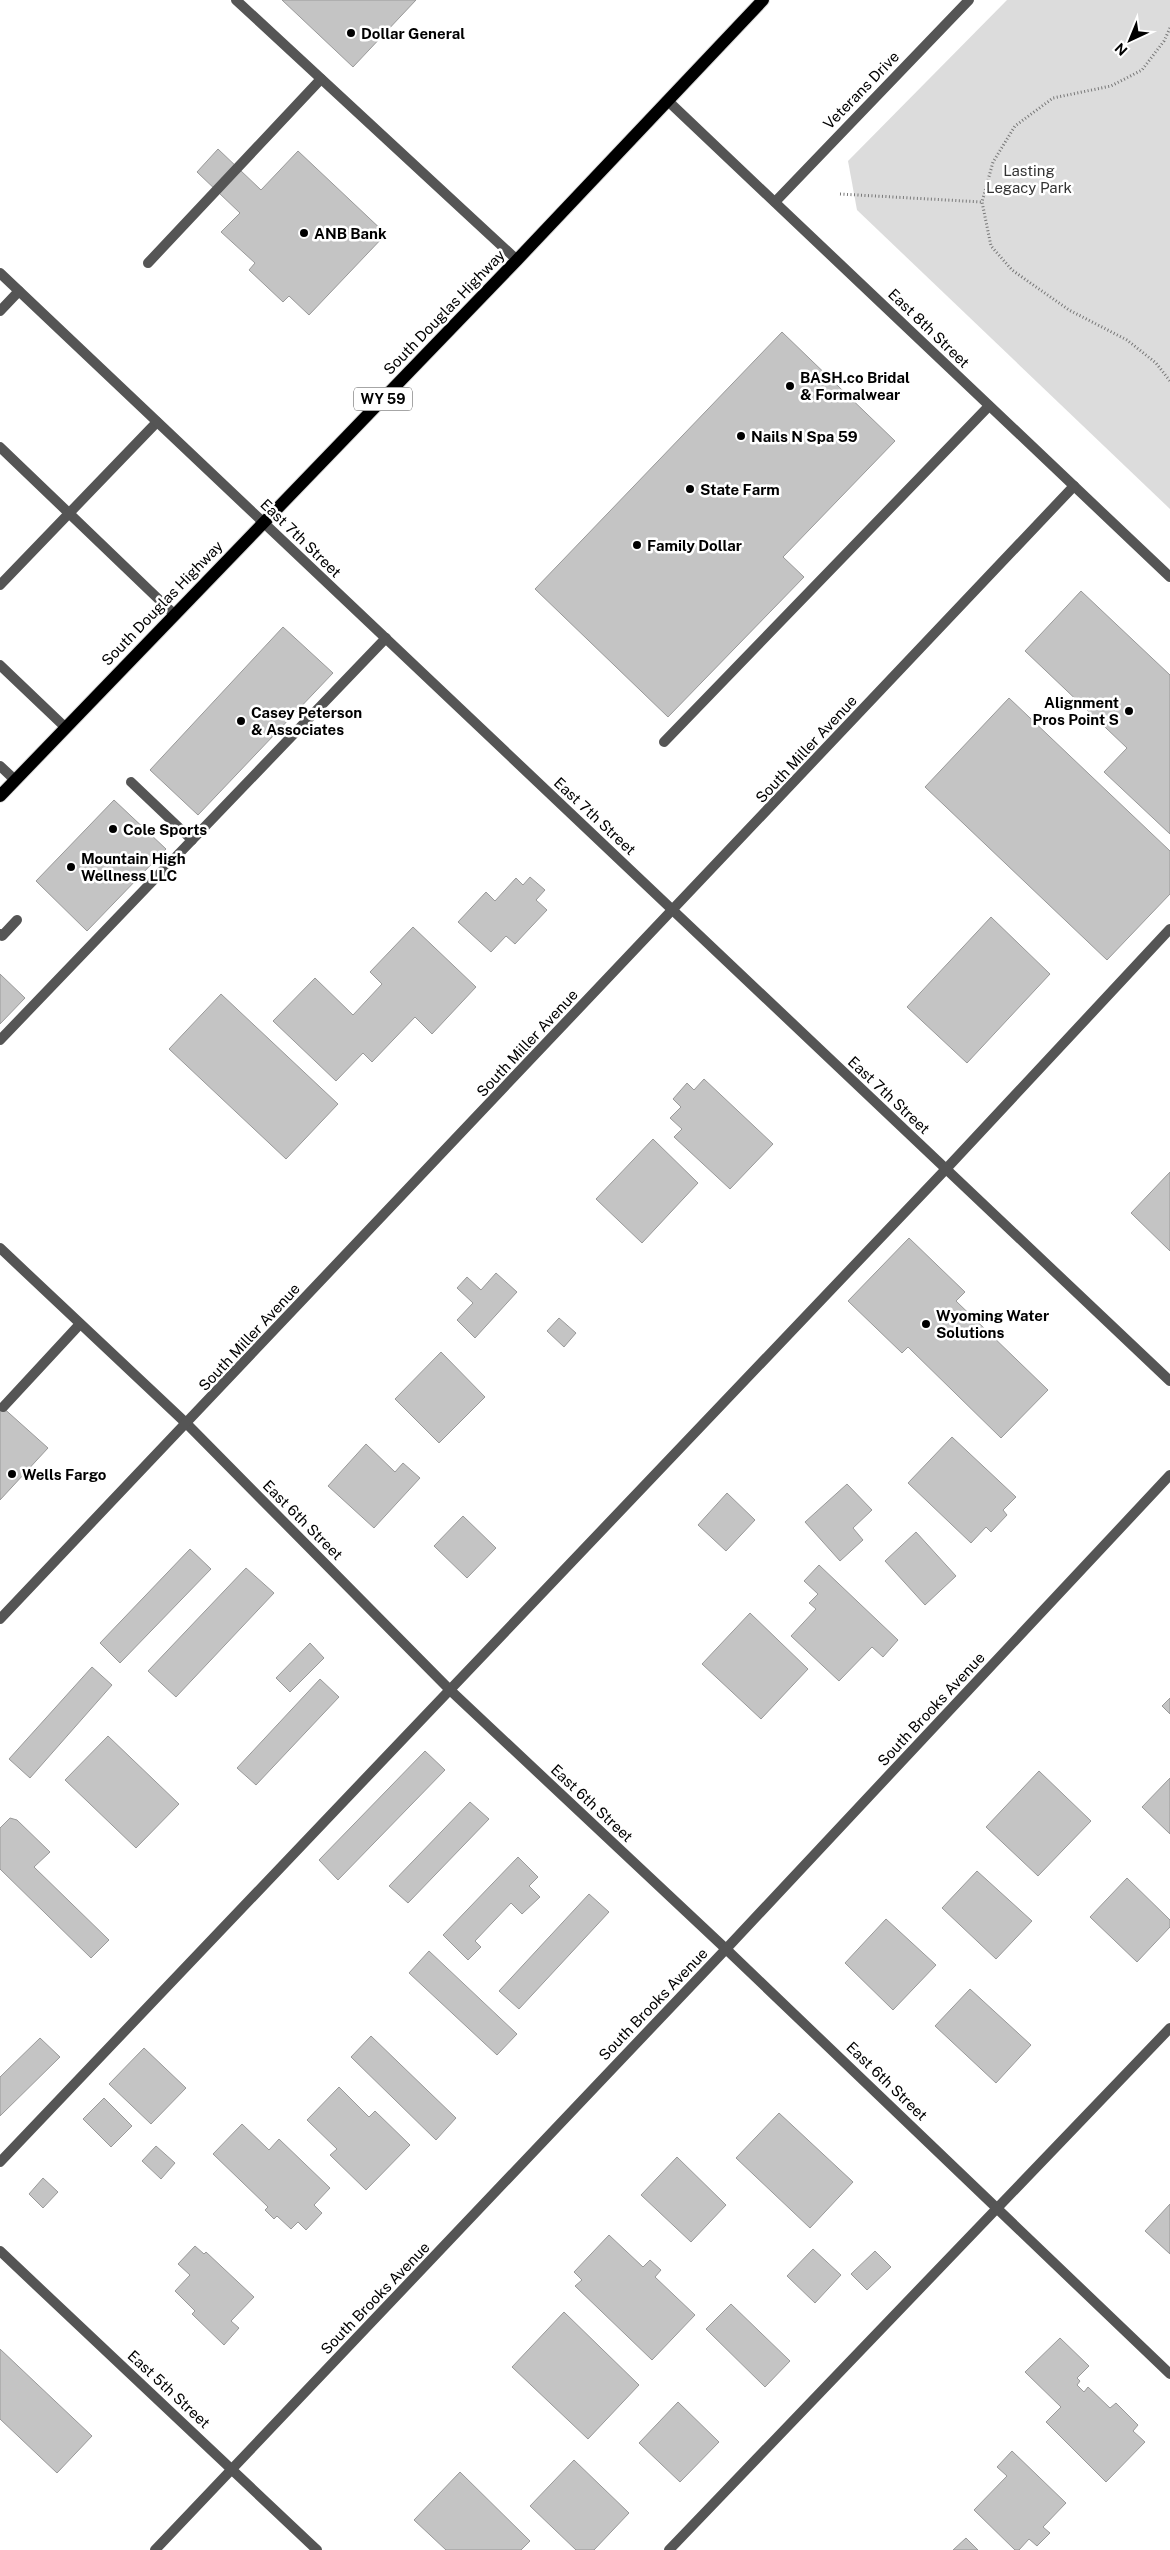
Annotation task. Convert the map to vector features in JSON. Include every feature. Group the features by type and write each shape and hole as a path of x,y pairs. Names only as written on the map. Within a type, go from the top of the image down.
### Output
{"main road":[{"name":"South Douglas Highway","path":"0,796 517,260 668,101 756,2"}],"street":[{"path":"236,0 517,260"},
{"name":"Veterans Drive","path":"775,202 969,0"},
{"path":"148,263 322,79"},
{"name":"East 8th Street","path":"668,101 1170,577"},
{"name":"East 7th Street","path":"0,273 1170,1381"},
{"path":"0,311 19,291"},
{"path":"664,742 989,406"},
{"path":"0,585 157,422"},
{"path":"0,447 174,614"},
{"name":"South Miller Avenue","path":"0,1619 187,1424 1074,486"},
{"path":"0,1040 386,638"},
{"path":"0,665 66,728"},
{"path":"0,766 15,780"},
{"path":"131,782 192,840"},
{"path":"0,934 2,936 17,920"},
{"path":"0,2162 946,1169 1170,929"},
{"name":"East 6th Street","path":"0,1248 187,1424 450,1690 726,1949 1170,2374"},
{"path":"3,1407 80,1324"},
{"name":"South Brooks Avenue","path":"155,2550 726,1949 1170,1475"},
{"path":"669,2550 999,2209 1170,2028"},
{"name":"East 5th Street","path":"0,2251 317,2550"}],"path":[{"path":"1170,28 1164,41 1142,70 1111,86 1053,98 1015,126 992,162 982,202 991,246 1012,270 1069,310 1127,340 1156,363 1170,381"},
{"path":"840,194 982,202"}],"green space":[{"name":"Lasting Legacy Park","path":"1007,0 1170,0 1170,509 857,210 848,161"}],"building":[{"name":"Dollar General","path":"282,0 416,0 353,67"},
{"name":"ANB Bank","path":"218,149 261,190 298,151 386,234 309,315 289,296 283,302 249,270 255,263 221,232 240,213 197,172"},
{"path":"782,332 895,441 783,557 804,577 668,717 535,589"},
{"name":"Alignment Pros Point S","path":"1081,591 1170,675 1170,834 1104,772 1127,748 1025,651"},
{"name":"Casey Peterson & Associates","path":"283,627 333,673 198,815 150,770"},
{"path":"1009,698 1170,851 1170,894 1107,960 925,787"},
{"path":"114,800 166,849 87,931 36,881"},
{"path":"530,877 545,890 536,900 547,910 515,944 506,936 491,952 458,922 486,892 495,901 516,878 523,885"},
{"path":"991,917 1050,974 967,1063 907,1007"},
{"path":"413,927 476,987 432,1034 415,1017 372,1062 363,1053 336,1081 273,1021 315,978 353,1015 382,984 370,972"},
{"path":"0,974 25,998 0,1024"},
{"path":"221,994 338,1104 286,1159 169,1049"},
{"path":"704,1079 773,1144 730,1189 674,1137 682,1129 670,1118 681,1107 673,1099 687,1083 694,1090"},
{"path":"653,1139 698,1183 642,1243 596,1199"},
{"path":"1170,1172 1170,1251 1131,1213"},
{"name":"Wyoming Water Solutions","path":"909,1238 965,1292 956,1301 1048,1390 1001,1438 908,1347 902,1353 848,1301"},
{"path":"496,1273 517,1292 475,1338 457,1320 473,1303 457,1288 467,1277 481,1290"},
{"path":"559,1318 576,1333 564,1347 547,1331"},
{"path":"441,1352 485,1397 439,1443 395,1399"},
{"name":"Wells Fargo","path":"0,1405 48,1448 0,1500"},
{"path":"952,1437 1016,1497 1003,1510 1007,1515 991,1532 986,1527 971,1543 908,1483"},
{"path":"366,1444 395,1472 403,1463 420,1478 374,1528 328,1486"},
{"path":"847,1484 872,1510 853,1528 863,1540 840,1561 805,1522"},
{"path":"727,1493 755,1520 726,1551 698,1525"},
{"path":"463,1516 496,1548 467,1578 434,1546"},
{"path":"916,1532 956,1576 925,1605 885,1561"},
{"path":"190,1549 211,1569 120,1663 100,1643"},
{"path":"819,1565 898,1640 883,1657 872,1647 839,1681 791,1636 816,1609 809,1603 818,1594 804,1581"},
{"path":"246,1568 274,1593 176,1697 148,1671"},
{"path":"750,1613 808,1669 761,1719 702,1664"},
{"path":"310,1643 324,1658 290,1692 276,1678"},
{"path":"92,1667 112,1685 30,1778 9,1759"},
{"path":"320,1679 339,1697 256,1785 237,1768"},
{"path":"1170,1698 1170,1714 1162,1706"},
{"path":"108,1736 179,1804 136,1848 65,1780"},
{"path":"425,1751 445,1770 338,1880 319,1860"},
{"path":"1039,1771 1091,1821 1038,1876 986,1827"},
{"path":"1170,1778 1170,1834 1142,1807"},
{"path":"470,1802 489,1819 408,1903 389,1886"},
{"path":"10,1818 17,1820 50,1852 34,1867 109,1940 91,1958 0,1869 0,1828"},
{"path":"518,1857 538,1877 529,1886 540,1897 522,1914 511,1903 475,1941 481,1947 468,1960 443,1935"},
{"path":"977,1871 1032,1921 996,1959 942,1908"},
{"path":"1127,1878 1170,1920 1170,1927 1137,1962 1090,1917"},
{"path":"589,1894 609,1912 519,2009 499,1991"},
{"path":"886,1919 936,1965 893,2010 845,1963"},
{"path":"429,1951 517,2034 497,2055 409,1973"},
{"path":"970,1989 1031,2045 996,2083 935,2026"},
{"path":"371,2036 456,2118 436,2140 351,2057"},
{"path":"40,2038 60,2057 0,2116 0,2077"},
{"path":"144,2048 186,2088 151,2124 109,2084"},
{"path":"339,2087 369,2117 375,2111 410,2145 366,2190 330,2155 337,2149 307,2120"},
{"path":"104,2098 132,2126 111,2147 83,2119"},
{"path":"779,2113 853,2182 810,2228 736,2158"},
{"path":"242,2124 269,2150 279,2139 330,2188 314,2205 322,2213 306,2230 298,2222 291,2229 277,2216 274,2219 265,2210 268,2207 213,2154"},
{"path":"156,2146 175,2163 161,2179 142,2161"},
{"path":"677,2157 726,2205 691,2242 641,2195"},
{"path":"43,2178 58,2192 43,2208 29,2194"},
{"path":"1170,2204 1170,2254 1145,2231"},
{"path":"609,2235 643,2267 650,2260 661,2270 655,2277 695,2315 652,2360 575,2286 582,2280 574,2272"},
{"path":"195,2246 204,2254 206,2252 254,2297 231,2321 239,2328 224,2345 192,2314 195,2311 175,2291 190,2275 178,2264"},
{"path":"813,2249 841,2275 815,2303 787,2276"},
{"path":"875,2251 891,2267 867,2290 851,2274"},
{"path":"731,2304 790,2361 765,2387 706,2329"},
{"path":"564,2312 639,2385 588,2439 512,2367"},
{"path":"1060,2338 1089,2366 1077,2378 1080,2381 1077,2385 1084,2392 1088,2387 1110,2408 1116,2403 1138,2425 1133,2431 1145,2442 1106,2482 1046,2422 1061,2407 1025,2372"},
{"path":"0,2349 92,2436 57,2473 0,2419"},
{"path":"678,2402 719,2442 680,2482 639,2443"},
{"path":"1012,2451 1066,2503 1043,2527 1050,2533 1037,2546 1029,2539 1019,2550 1015,2550 974,2510 1007,2476 997,2467"},
{"path":"574,2460 629,2513 594,2550 576,2550 530,2506"},
{"path":"460,2472 530,2541 521,2550 446,2550 414,2520"},
{"path":"966,2538 978,2550 953,2550"}],"place":[{"name":"Dollar General","path":"351,33"},
{"name":"ANB Bank","path":"304,233"},
{"name":"BASH.co Bridal & Formalwear","path":"790,386"},
{"name":"Nails N Spa 59","path":"741,436"},
{"name":"State Farm","path":"690,489"},
{"name":"Family Dollar","path":"637,545"},
{"name":"Alignment Pros Point S","path":"1129,711"},
{"name":"Casey Peterson & Associates","path":"241,721"},
{"name":"Cole Sports","path":"113,829"},
{"name":"Mountain High Wellness LLC","path":"71,867"},
{"name":"Wyoming Water Solutions","path":"926,1324"},
{"name":"Wells Fargo","path":"12,1474"}]}
